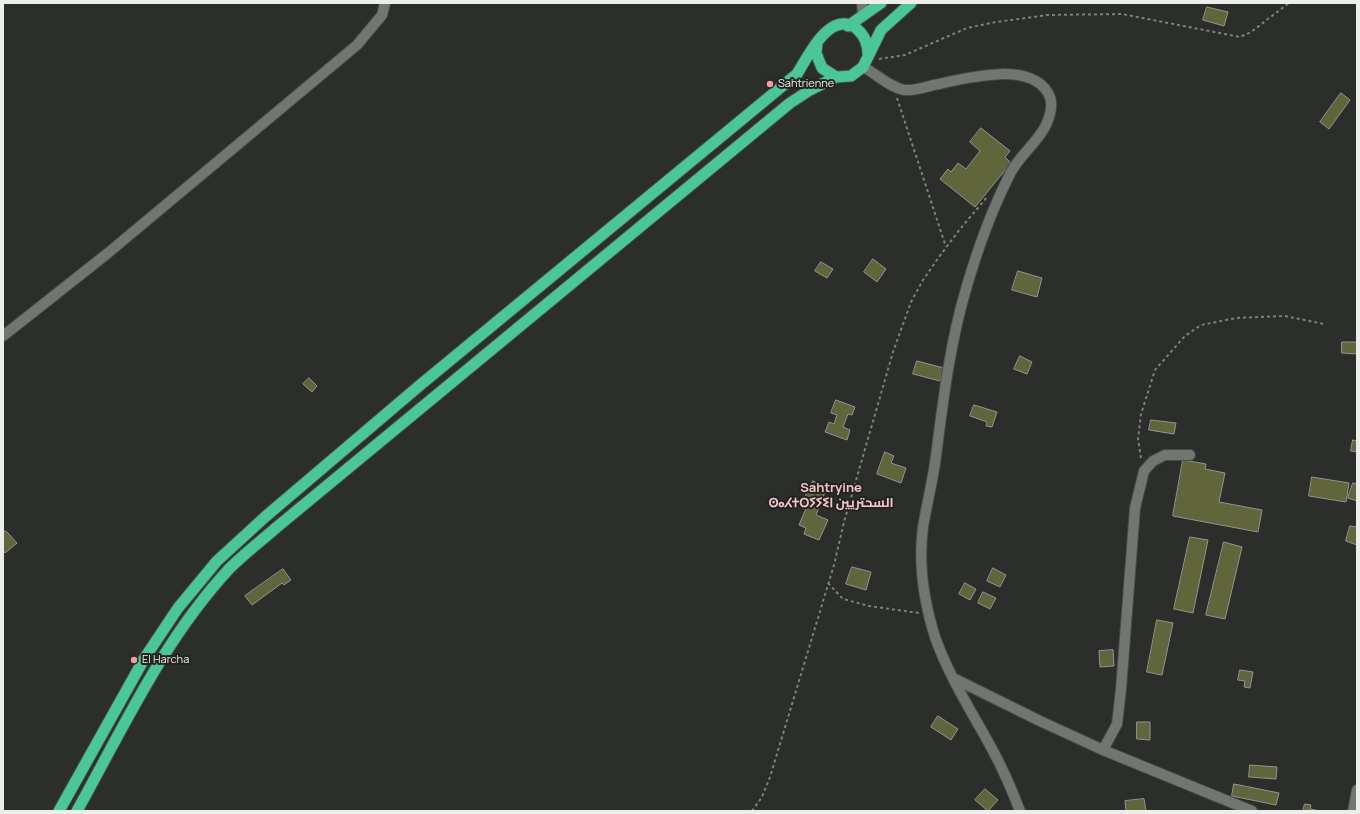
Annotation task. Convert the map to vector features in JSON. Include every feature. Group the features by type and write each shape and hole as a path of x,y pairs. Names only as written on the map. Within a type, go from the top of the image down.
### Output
{"highway":[{"path":"848,26 881,3"},
{"path":"77,811 154,671 194,611 230,568 277,526 790,103 810,90 836,77 851,76 866,61 881,30 911,3"},
{"path":"59,811 144,659 178,608 217,561 264,517 413,391 797,74 825,31 840,25 855,28 861,33 868,46 866,61"},
{"path":"817,44 816,53 822,68 836,77"}],"street":[{"path":"3,336 114,248 352,50 374,27 382,15 385,3"},
{"path":"862,3 863,16"},
{"path":"866,61 893,86 908,90 978,76 1008,73 1029,78 1040,85 1048,92 1051,102 1045,127 1012,170 978,254 958,318 942,415 933,483 923,528 921,563 924,590 929,614 940,649 966,704 994,751 1020,811"},
{"path":"1103,750 1117,724 1135,508 1144,471 1153,461 1165,455 1190,455"},
{"path":"953,678 1103,750 1252,811"},
{"path":"1353,811 1357,790"}],"path":[{"path":"866,61 906,55 967,28 996,22 1048,15 1122,14 1240,36 1251,32 1289,3"},
{"path":"893,86 946,247"},
{"path":"752,811 762,797 770,776 828,584 893,352 911,302 923,280 946,247 992,192"},
{"path":"1144,471 1138,439 1141,414 1155,370 1185,336 1201,325 1236,318 1285,316 1324,324"},
{"path":"828,584 843,599 869,606 929,614"}],"building":[{"path":"1207,7 1228,12 1224,26 1203,20"},
{"path":"1341,93 1350,100 1329,129 1320,122"},
{"path":"981,128 1010,151 1005,157 1011,163 975,207 940,179 948,169 951,172 958,163 966,169 980,151 970,142"},
{"path":"873,259 886,269 877,282 864,272"},
{"path":"821,262 833,269 827,278 815,271"},
{"path":"1018,271 1042,278 1037,297 1012,290"},
{"path":"1342,342 1357,342 1357,354 1342,353"},
{"path":"1020,356 1032,362 1027,374 1014,369"},
{"path":"917,361 944,368 940,381 913,374"},
{"path":"309,378 317,386 312,392 303,384"},
{"path":"836,400 855,407 852,415 848,414 843,427 850,430 847,440 825,432 829,422 834,424 837,415 831,413"},
{"path":"974,405 997,412 992,427 986,426 987,422 970,416"},
{"path":"1151,420 1176,423 1174,434 1149,430"},
{"path":"1353,440 1357,441 1357,452 1351,451"},
{"path":"885,452 894,456 891,463 906,468 901,483 877,474"},
{"path":"1183,460 1206,464 1205,469 1225,473 1219,502 1262,510 1258,532 1173,516"},
{"path":"1312,477 1349,483 1346,502 1309,496"},
{"path":"813,481 827,487 816,515 828,520 819,540 804,534 806,528 799,525 807,506 802,504"},
{"path":"1353,483 1357,484 1357,501 1348,498"},
{"path":"1350,526 1357,527 1357,545 1346,541"},
{"path":"6,531 17,543 5,553 3,550 3,533"},
{"path":"1190,537 1208,540 1193,613 1174,609"},
{"path":"1224,542 1242,547 1225,619 1206,615"},
{"path":"852,567 871,572 866,590 846,584"},
{"path":"993,568 1006,575 1000,587 987,581"},
{"path":"283,569 291,580 284,585 282,583 252,605 245,596"},
{"path":"965,583 976,589 970,600 959,594"},
{"path":"983,592 996,598 990,609 978,603"},
{"path":"1157,620 1173,623 1162,675 1147,672"},
{"path":"1113,650 1114,666 1100,667 1099,651"},
{"path":"1240,670 1253,672 1250,688 1244,687 1245,681 1238,680"},
{"path":"938,716 958,729 951,740 931,727"},
{"path":"1137,722 1150,722 1150,740 1137,739"},
{"path":"1250,765 1277,767 1276,779 1249,777"},
{"path":"1234,784 1279,793 1276,805 1232,796"},
{"path":"985,789 998,800 988,811 975,800"},
{"path":"1144,799 1146,811 1126,811 1125,801"},
{"path":"1305,804 1311,805 1310,809 1320,811 1303,811"}],"place":[{"name":"Sahtrienne","path":"770,84"},
{"name":"El Harcha","path":"134,660"}],"district":[{"name":"Sahtryine ⵙⴰⵃⵜⵔⵢⵢⵉⵏ السحتريين","path":"831,496"}]}
